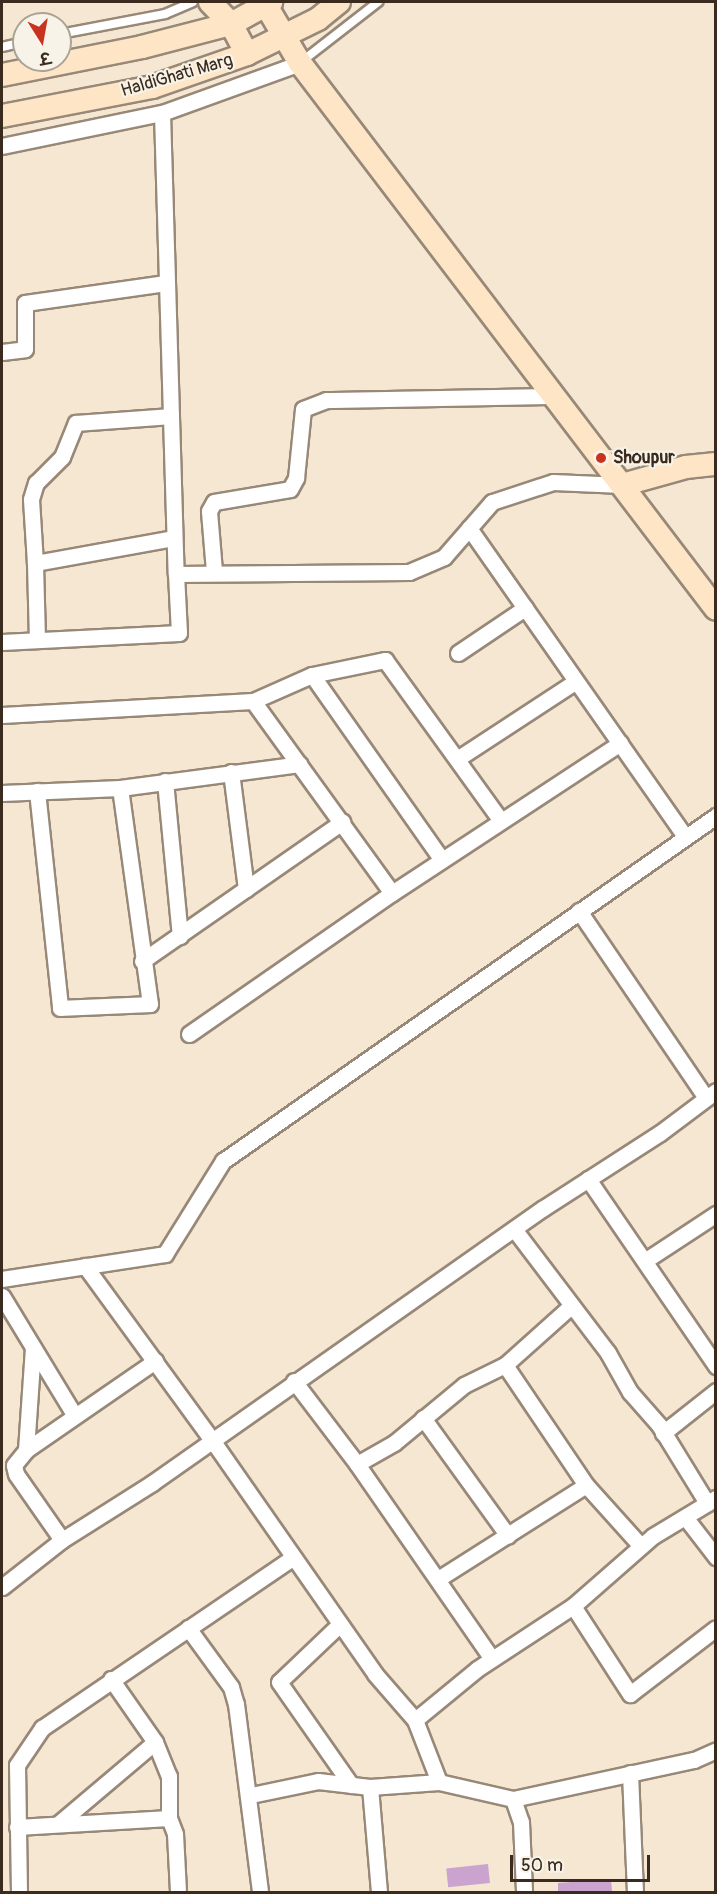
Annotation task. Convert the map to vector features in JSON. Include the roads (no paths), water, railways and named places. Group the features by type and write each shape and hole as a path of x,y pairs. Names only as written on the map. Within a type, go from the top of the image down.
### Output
{"street":[{"path":"210,2 231,24 248,54"},
{"name":"HaldiGhati Marg","path":"2,116 152,87 248,54 318,19 339,2"},
{"path":"267,3 283,37 300,63 716,609"},
{"name":"HaldiGhati Marg","path":"2,75 142,47 231,24 267,3"},
{"path":"2,146 162,113 300,63"},
{"path":"2,642 179,633 174,538 162,113"},
{"path":"2,352 25,349 25,303 166,283"},
{"path":"213,571 209,511 214,502 290,489 297,478 303,409 326,400 555,396"},
{"path":"37,640 31,499 36,483 62,458 76,423 171,416"},
{"path":"176,574 213,571 409,572 444,557 492,502 553,482 622,485 686,467 716,464"},
{"path":"469,528 686,837"},
{"path":"35,563 174,538"},
{"path":"458,653 525,608"},
{"path":"2,715 253,701 312,675 386,660 501,821"},
{"path":"312,675 442,860"},
{"path":"457,759 576,681"},
{"path":"253,701 392,893"},
{"path":"189,1034 392,893 620,744"},
{"path":"2,793 120,788 299,764"},
{"path":"231,772 246,889"},
{"path":"165,781 180,936"},
{"path":"37,791 60,1008 150,1004 142,961 120,788"},
{"path":"2,1279 165,1254 223,1161 716,816"},
{"path":"142,961 342,822"},
{"path":"2,1587 62,1540 212,1440 514,1229 660,1133 711,1094 579,911"},
{"path":"588,1179 646,1260 716,1365"},
{"path":"646,1260 716,1214"},
{"path":"415,1720 492,1659 573,1606 641,1546 711,1500 663,1433 630,1392 608,1353 514,1229"},
{"path":"85,1266 212,1440 292,1558 415,1720 439,1782"},
{"path":"2,1296 75,1416"},
{"path":"357,1464 394,1443 464,1385 505,1365 571,1306"},
{"path":"26,1450 33,1347"},
{"path":"62,1540 16,1474 14,1465 26,1450 155,1361"},
{"path":"505,1365 586,1485 641,1546"},
{"path":"294,1382 357,1464 492,1659"},
{"path":"663,1433 716,1391"},
{"path":"423,1418 508,1536"},
{"path":"438,1579 586,1485"},
{"path":"685,1516 716,1557"},
{"path":"19,1893 17,1765 42,1728 292,1558"},
{"path":"573,1606 630,1694 716,1628"},
{"path":"340,1624 279,1682 351,1785"},
{"path":"188,1628 231,1687 251,1795 260,1893"},
{"path":"111,1679 155,1743 170,1776 169,1818 175,1834 178,1893"},
{"path":"58,1824 155,1743"},
{"path":"251,1795 318,1781 370,1787 439,1782 513,1799 694,1760 716,1749"},
{"path":"630,1773 635,1893"},
{"path":"370,1787 379,1893"},
{"path":"513,1799 521,1822 524,1893"},
{"path":"17,1827 169,1818"}],"lane":[{"path":"72,32 165,14 193,2"},
{"path":"300,63 378,2"}],"place":[{"name":"Shoupur","path":"601,458"}]}
